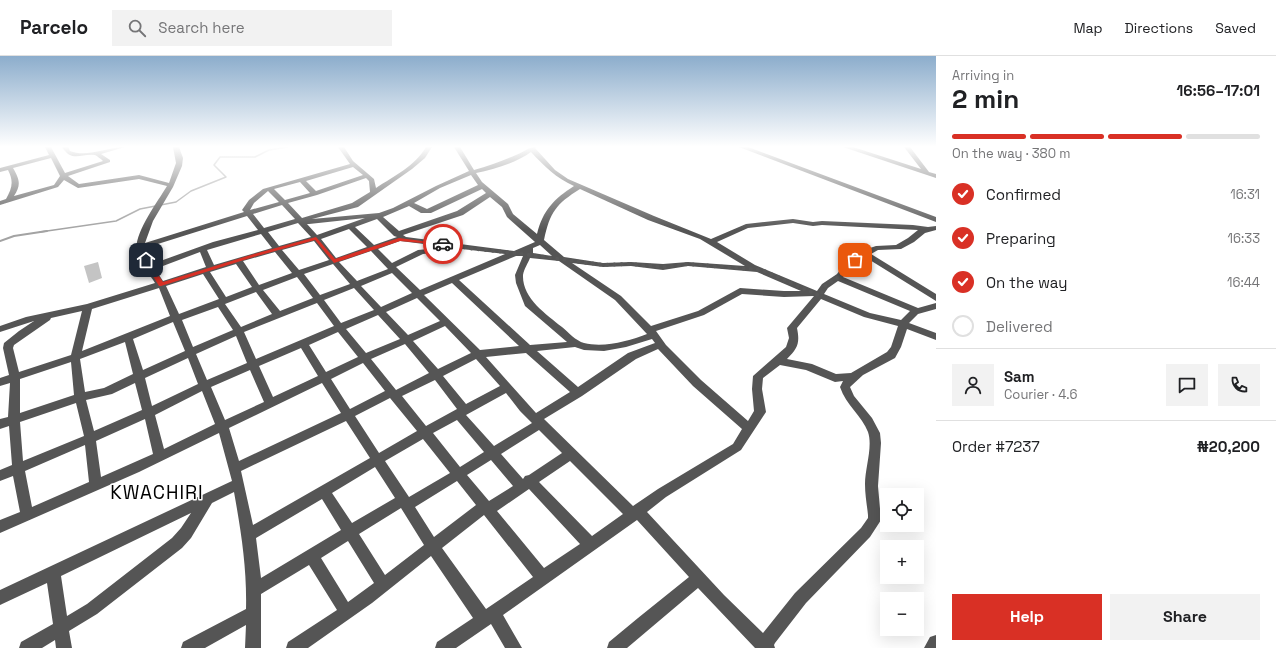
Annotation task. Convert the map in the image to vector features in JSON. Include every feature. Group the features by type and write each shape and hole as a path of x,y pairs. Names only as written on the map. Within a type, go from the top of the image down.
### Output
{"street":[{"path":"8,201 16,188 14,175"},
{"path":"0,203 56,186 63,176 67,175"},
{"path":"175,175 144,232 140,247 140,254 151,267 161,284 176,318 222,426 234,468 248,535 254,579 252,648"},
{"path":"318,175 270,189 256,197 249,204 246,210 320,299 340,328 543,578"},
{"path":"151,267 263,230 355,206 373,192 401,175"},
{"path":"0,329 26,320 88,307 238,260 316,238 378,217 465,175"},
{"path":"475,175 482,186 505,206 510,215 536,243 618,298 652,333 660,345 697,383 749,428"},
{"path":"557,175 578,186 651,218 712,242 748,265 867,315 903,324 933,335"},
{"path":"815,175 936,220"},
{"path":"63,176 80,186 139,176 170,185"},
{"path":"140,247 315,194 367,176 372,180 373,192"},
{"path":"301,179 315,194"},
{"path":"409,203 424,211 428,211 482,186"},
{"path":"578,186 559,199 544,221 536,243 527,255 519,275 520,283 530,306 576,344 585,347 600,348 639,340 652,333 701,313 740,291 784,294 816,294"},
{"path":"270,189 316,238 334,261 381,311 436,375 493,453 591,545"},
{"path":"0,382 75,357 221,301 400,237 460,213 491,193"},
{"path":"300,221 332,220 374,215 400,237 465,248 603,265 631,264 663,267 688,264 762,270"},
{"path":"712,242 746,226 793,221 810,224 822,223 913,227 925,229 936,228"},
{"path":"350,226 477,354 524,408 636,513 765,647 785,615 852,546 872,524 875,518 872,500 872,467 875,441 874,433 867,419 846,392 845,387 853,377 891,355 895,351 903,324 908,316 917,311 936,306"},
{"path":"444,648 591,545 662,493 737,446 760,412 756,381 758,376 778,361 794,343 792,328 816,294 837,278 864,253 880,247 898,247 911,240 925,229"},
{"path":"0,476 148,413 205,385 381,311 536,243"},
{"path":"0,424 80,397 96,395 108,391 190,352 239,331 356,285 392,269 421,252 465,248"},
{"path":"202,249 208,270 221,301 239,331 270,404"},
{"path":"864,253 936,298"},
{"path":"238,260 278,315"},
{"path":"837,278 917,311"},
{"path":"453,280 495,320 578,393"},
{"path":"88,307 75,357 80,397 90,438 96,485"},
{"path":"27,516 18,468 14,419 15,377 8,348 9,343 22,333 55,313"},
{"path":"0,527 160,456 365,358 446,322"},
{"path":"128,337 140,376 148,413 160,456"},
{"path":"302,344 432,545 514,648"},
{"path":"234,468 394,393 436,375 477,354 576,344"},
{"path":"254,590 349,532 458,474 493,453 632,356 660,345"},
{"path":"778,361 808,367 835,378 853,377"},
{"path":"248,535 325,492 425,432 507,387"},
{"path":"294,648 319,632 383,585 432,545 485,508 572,453"},
{"path":"0,598 238,484"},
{"path":"325,492 383,585"},
{"path":"27,648 61,629 92,609 177,543 186,533 209,498"},
{"path":"311,555 346,612"},
{"path":"53,572 64,648"},
{"path":"615,648 643,623 699,578"},
{"path":"189,648 253,613"},
{"path":"932,648 936,643"}],"building":[{"path":"98,262 102,278 89,283 84,266"}],"waterway":[{"path":"40,232 116,221 140,209 176,202 191,191 226,177 224,175"},
{"path":"0,241 14,236 47,231"}],"way so far":[{"path":"443,244 603,265 636,264 663,267 688,264 762,270 820,296 825,286 840,276 842,272 855,260"}],"district":[{"name":"KWACHIRI","path":"157,492"}],"route":[{"path":"146,260 161,284 316,238 334,261 399,239 443,244"}]}
